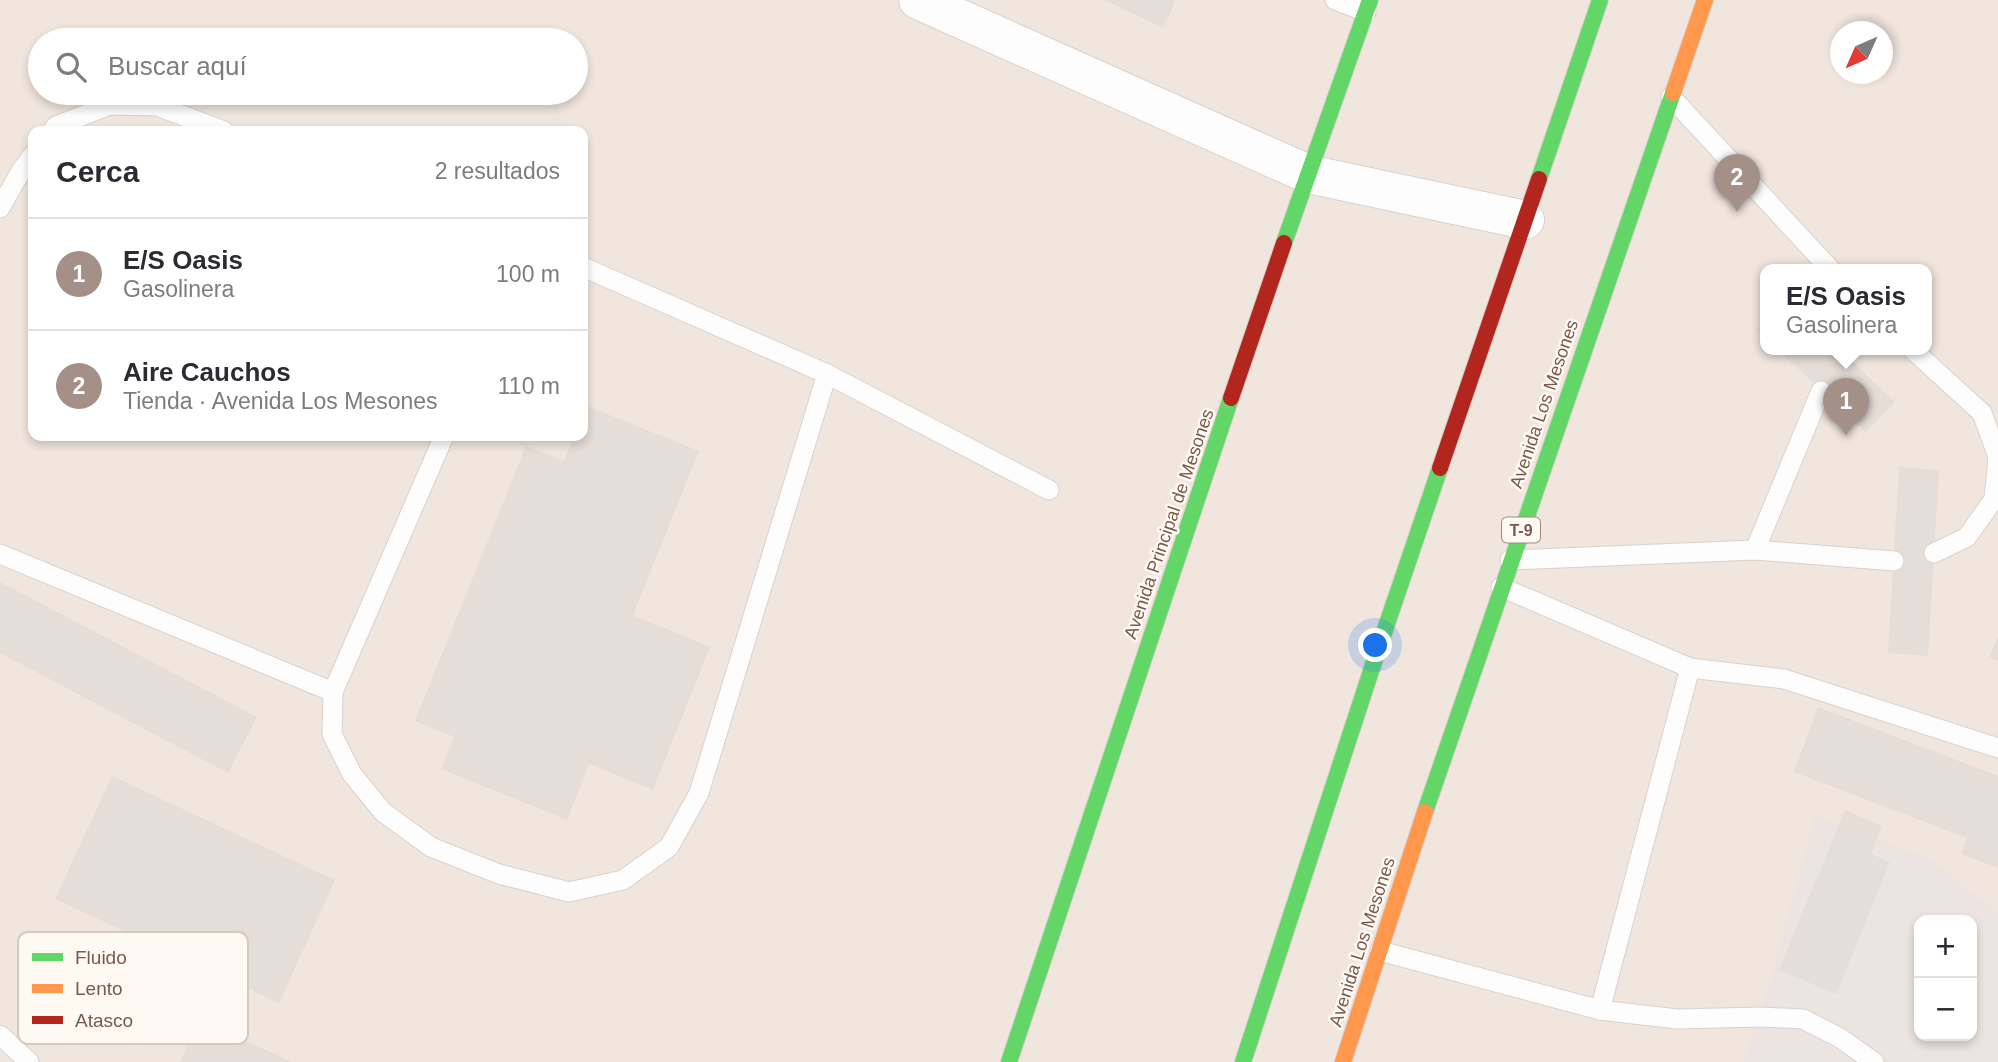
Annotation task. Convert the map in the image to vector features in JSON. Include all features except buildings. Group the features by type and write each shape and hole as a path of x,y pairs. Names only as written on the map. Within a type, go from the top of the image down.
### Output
{"main road":[{"path":"1243,1062 1372,668 1600,0"},
{"name":"Avenida Los Mesones","path":"1343,1062 1455,720 1705,0"},
{"name":"Avenida Principal de Mesones","path":"1009,1062 1308,173 1368,6"}],"street":[{"path":"918,0 1308,173 1525,220"}],"lane":[{"path":"1335,0 1368,6"},
{"path":"1671,97 1825,264"},
{"path":"56,126 110,105 157,106 211,126"},
{"path":"0,208 28,162"},
{"path":"588,269 827,374 1049,489"},
{"path":"1918,355 1982,413 1997,457 1994,499 1967,537 1934,553"},
{"path":"442,441 333,692 332,734 352,774 383,812 431,847 499,874 569,892 624,880 668,847 699,793 827,374"},
{"path":"1755,550 1821,391"},
{"path":"1510,560 1755,550 1894,561"},
{"path":"0,554 333,692"},
{"path":"1501,587 1690,668 1784,679 1998,748"},
{"path":"1600,1010 1690,668"},
{"path":"1380,951 1600,1010 1677,1019 1803,1019 1840,1038 1874,1062"},
{"path":"0,1035 29,1062"}],"shaded area":[{"path":"0,0 1998,0 1998,1062 0,1062"},
{"path":"1815,815 1930,859 1998,913 1998,1062 1742,1062 1760,1017"}],"traffic: fast":[{"path":"1284,243 1370,0"},
{"path":"1539,179 1600,0"},
{"path":"1425,812 1673,93"},
{"path":"1009,1062 1231,398"},
{"path":"1243,1062 1440,468"}],"traffic: slow":[{"path":"1673,93 1705,0"},
{"path":"1343,1062 1425,812"}],"traffic: jam":[{"path":"1440,468 1539,179"},
{"path":"1231,398 1284,243"}],"place":[{"name":"Aire Cauchos","path":"1737,212"},
{"name":"E/S Oasis","path":"1846,436"}]}
